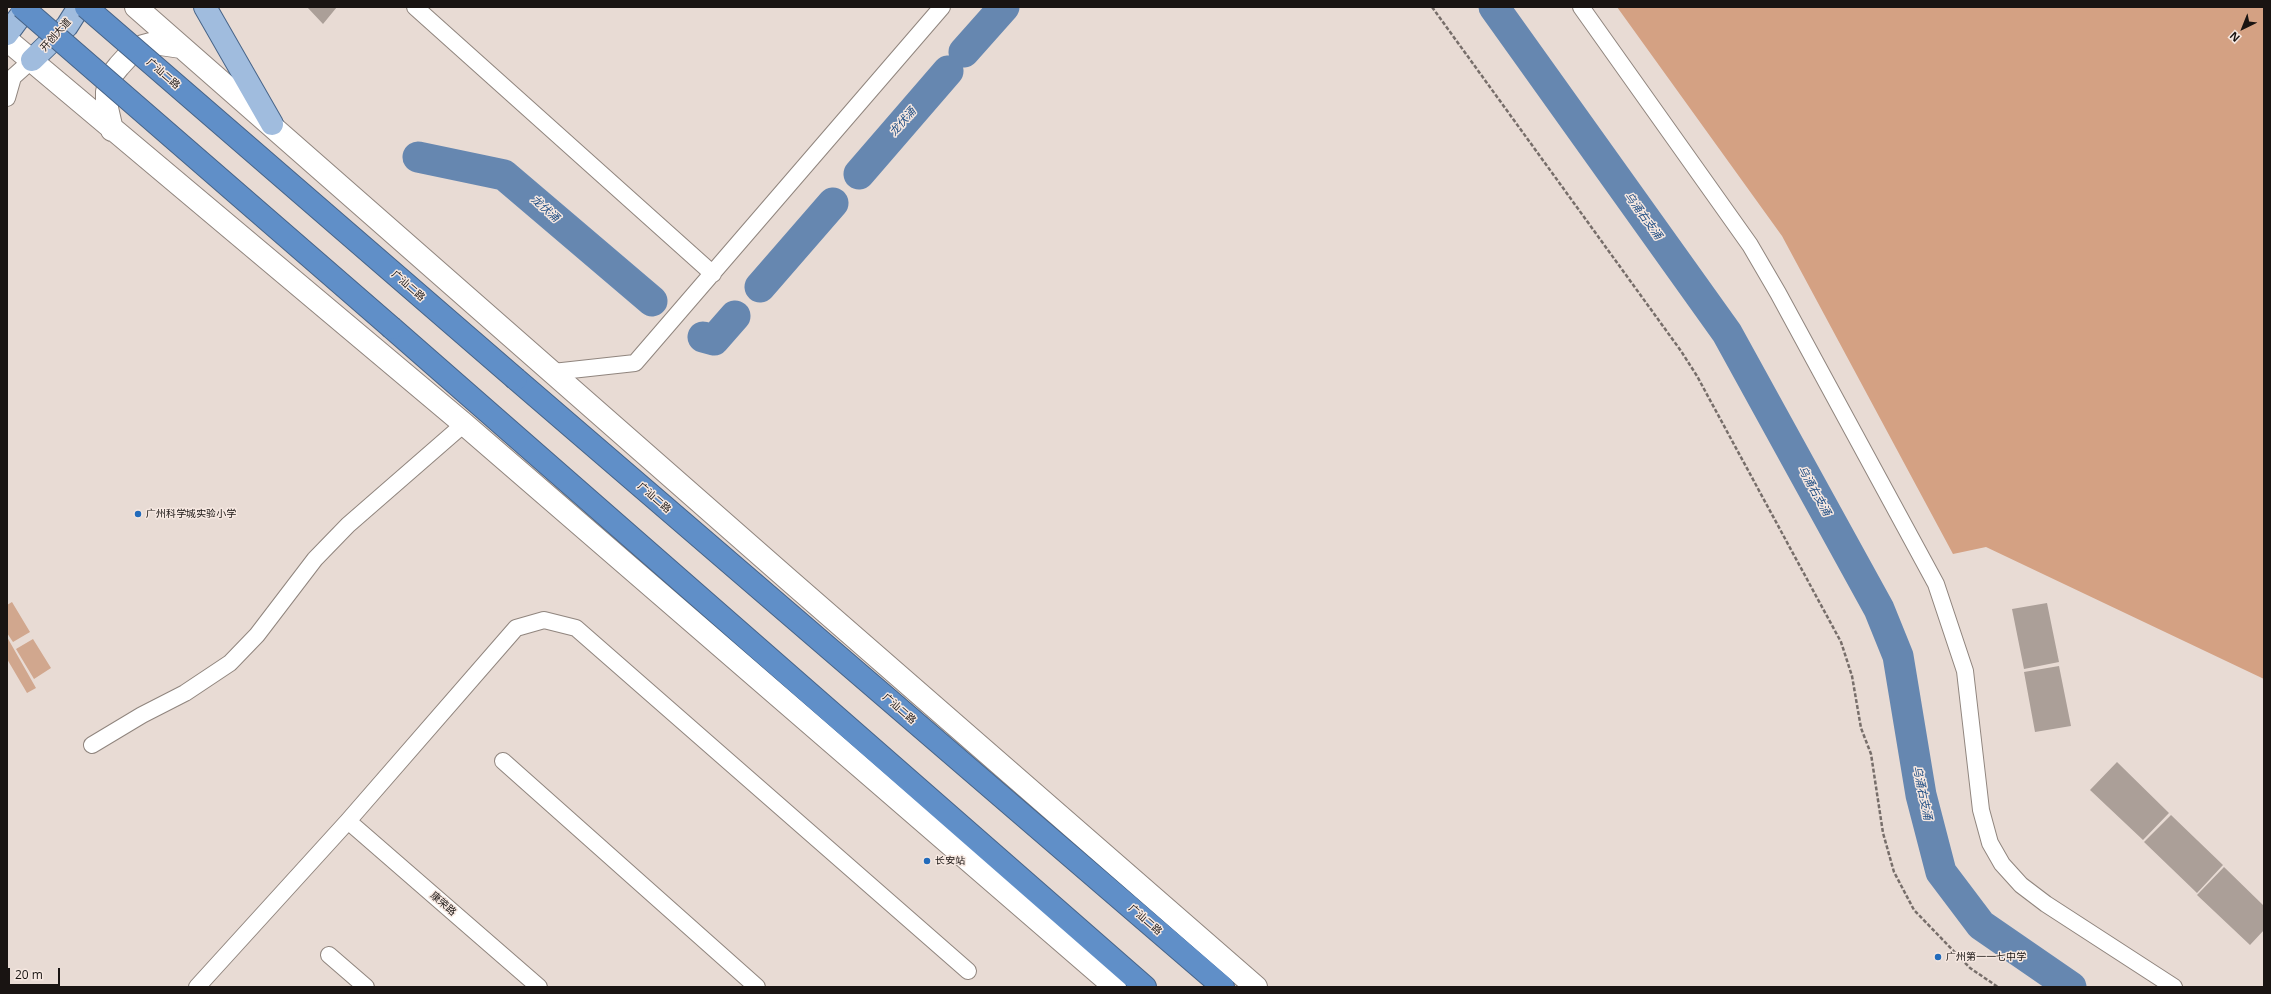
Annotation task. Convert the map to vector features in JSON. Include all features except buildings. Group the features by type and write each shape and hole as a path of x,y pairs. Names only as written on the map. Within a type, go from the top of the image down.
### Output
{"highway":[{"path":"22,7 392,328 1145,987"},
{"name":"广汕二路","path":"86,7 1223,987"}],"main road":[{"path":"7,34 27,7"},
{"name":"开创大道","path":"32,60 67,26 79,7"},
{"path":"205,7 272,124"}],"street":[{"path":"136,7 272,124 552,372 1256,987"},
{"path":"415,7 713,274"},
{"path":"552,372 635,363 942,7"},
{"path":"1581,7 1750,245 1778,293 1936,584 1965,671 1970,702 1981,810 1990,843 2002,864 2021,885 2046,904 2174,987"},
{"path":"7,40 112,130 464,424 1115,987"},
{"path":"112,130 107,108 107,92 111,76 119,66 129,55 143,46 154,43 181,47"},
{"path":"7,98 13,77 32,60"},
{"path":"92,745 142,715 185,693 230,662 257,635 314,559 348,525 464,424"},
{"path":"197,987 348,821 516,628 544,620 576,628 968,971"},
{"path":"503,760 757,987"},
{"name":"康荣路","path":"348,821 539,987"},
{"path":"329,954 366,987"}],"path":[{"path":"1432,7 1681,351 1697,376 1841,642 1852,676 1861,728 1871,754 1883,833 1894,872 1919,915 1970,968 1998,987"}],"shaded area":[{"path":"1617,7 2264,7 2264,679 1986,547 1953,554 1782,236"},
{"path":"12,602 30,632 13,642 7,633 7,605"},
{"path":"7,637 36,688 27,693 7,659"},
{"path":"33,639 51,668 34,679 16,649"}],"waterway":[{"name":"龙伏涌","path":"964,52 1004,7"},
{"name":"乌涌右支涌","path":"1494,7 1727,333 1879,609 1898,656 1921,795 1941,872 1981,925 2071,987"},
{"name":"龙伏涌","path":"859,174 948,71"},
{"name":"龙伏涌","path":"418,157 504,175 652,301"},
{"name":"龙伏涌","path":"760,287 833,203"},
{"name":"龙伏涌","path":"703,337 714,340 735,316"}],"place":[{"name":"广州科学城实验小学","path":"138,514"},
{"name":"长安站","path":"927,861"},
{"name":"广州第一一七中学","path":"1938,957"}]}
